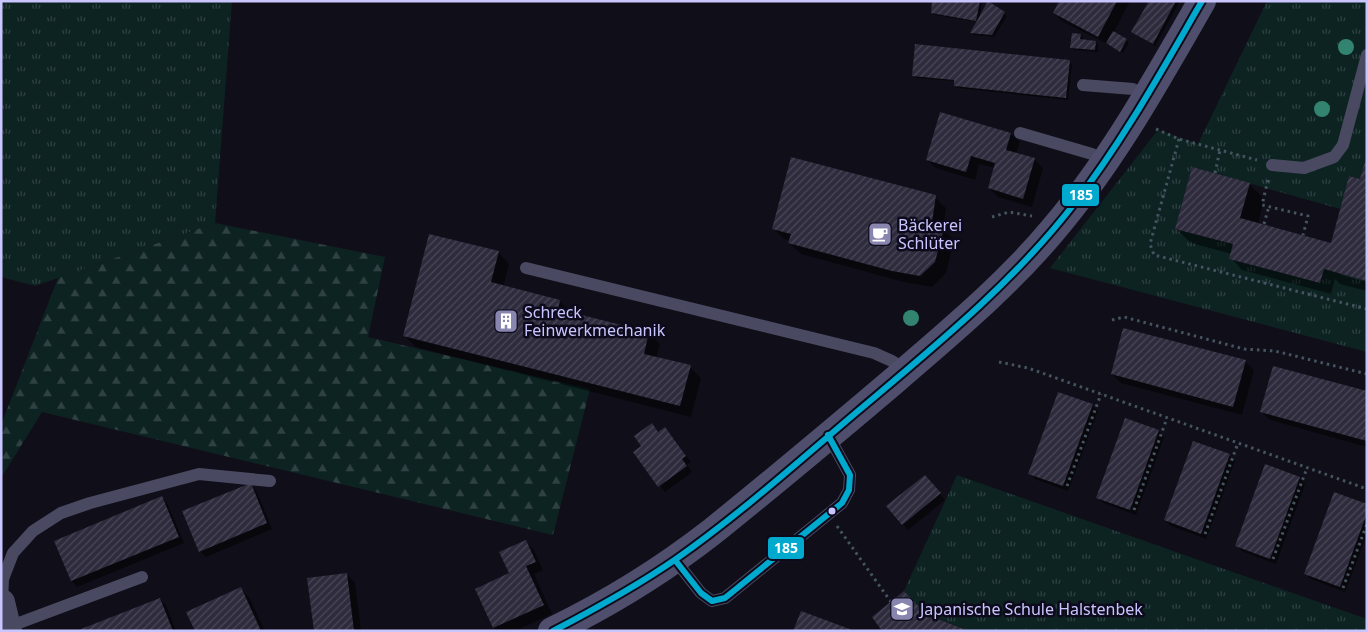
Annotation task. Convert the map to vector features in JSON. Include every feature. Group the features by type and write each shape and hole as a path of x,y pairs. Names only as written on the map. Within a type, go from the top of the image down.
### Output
{"main road":[{"path":"552,631 582,616 675,560 751,500 906,370 964,320 1020,267 1053,230 1105,161 1140,110 1202,1"}],"street":[{"path":"2,602 9,629"}],"lane":[{"path":"1272,164 1304,168 1334,157 1343,145 1367,55"},
{"path":"1083,85 1133,90 1140,110"},
{"path":"1020,133 1092,154 1105,161"},
{"path":"526,268 874,352 906,370"},
{"path":"675,560 701,593 712,600 725,598 842,503 849,490 850,475 828,435"},
{"path":"2,602 3,579 13,553 32,531 61,513 117,495 199,474 270,481"},
{"path":"9,629 142,577"}],"path":[{"path":"1140,110 1178,139 1272,164 1262,205 1308,216 1303,235"},
{"path":"1178,139 1150,244 1154,255 1367,309"},
{"path":"1215,173 1220,150"},
{"path":"1264,224 1269,206"},
{"path":"992,217 1010,212 1040,217"},
{"path":"1112,320 1124,317 1244,349 1275,351 1367,374"},
{"path":"999,362 1028,368 1367,489"},
{"path":"1067,486 1101,394"},
{"path":"1134,510 1167,418"},
{"path":"1205,534 1238,443"},
{"path":"1274,559 1307,468"},
{"path":"828,514 890,602"},
{"path":"1343,588 1367,524"}],"green space":[{"path":"1,1 232,1 215,223 35,286 1,277"},
{"path":"1267,1 1367,1 1367,155 1360,179 1349,176 1340,209 1192,167 1175,229 1233,244 1230,259 1320,283 1324,269 1367,281 1367,352 1050,268 1158,130 1198,144"},
{"path":"215,223 385,257 368,337 590,389 553,535 42,412 1,478 1,425 58,278"},
{"path":"957,475 1367,619 1367,631 970,631 927,615 904,591"}],"building":[{"path":"932,1 980,1 976,21 931,13"},
{"path":"988,1 1005,12 992,35 970,33"},
{"path":"1059,1 1117,1 1098,37 1053,13"},
{"path":"1149,1 1176,1 1153,44 1131,32"},
{"path":"1113,31 1127,39 1120,52 1106,43"},
{"path":"1072,33 1081,34 1080,39 1096,41 1095,50 1070,48"},
{"path":"915,44 1070,60 1066,98 954,86 954,80 912,76"},
{"path":"940,112 1011,133 1006,150 1035,158 1023,199 988,188 995,163 971,156 966,172 926,160"},
{"path":"791,157 936,195 932,222 944,228 935,262 920,276 892,271 788,243 791,234 772,229"},
{"path":"1366,158 1367,281 1324,269 1320,283 1229,259 1233,244 1175,229 1192,167 1250,183 1240,218 1331,243 1349,176 1360,179"},
{"name":"Schreck Feinwerkmechanik","path":"429,234 499,251 491,282 560,300 558,309 649,332 644,354 691,365 680,406 403,336"},
{"path":"1123,328 1246,360 1233,407 1111,374"},
{"path":"1273,366 1367,391 1367,441 1260,412"},
{"path":"1058,392 1093,404 1063,486 1028,474"},
{"path":"1125,418 1159,430 1130,510 1096,498"},
{"path":"652,423 658,432 665,427 686,456 682,459 687,466 658,487 633,452 641,446 634,436"},
{"path":"1193,441 1230,454 1201,534 1164,520"},
{"path":"1265,464 1300,477 1270,559 1235,546"},
{"path":"925,475 941,493 902,525 886,506"},
{"path":"251,483 267,523 199,552 182,511"},
{"path":"1334,492 1367,504 1367,513 1340,587 1304,574"},
{"path":"162,496 179,537 71,581 54,541"},
{"path":"526,540 536,562 526,566 544,605 493,628 475,589 509,573 499,552"},
{"path":"347,573 354,631 314,631 307,578"},
{"path":"241,587 261,631 195,631 186,612"},
{"name":"Japanische Schule Halstenbek","path":"904,591 927,615 969,631 882,631 872,617"},
{"path":"160,598 173,631 76,631"},
{"path":"801,611 855,631 793,631"}],"transit line":[{"name":"185","path":"553,631 646,579 723,524 915,363 999,287 1050,233 1092,180 1141,105 1202,1"},
{"name":"185","path":"675,560 701,593 712,601 725,598 842,503 849,490 850,475 828,435"}],"place":[{"name":"Bäckerei Schlüter","path":"880,234"},
{"name":"Schreck Feinwerkmechanik","path":"506,321"},
{"name":"Japanische Schule Halstenbek","path":"902,609"}]}
